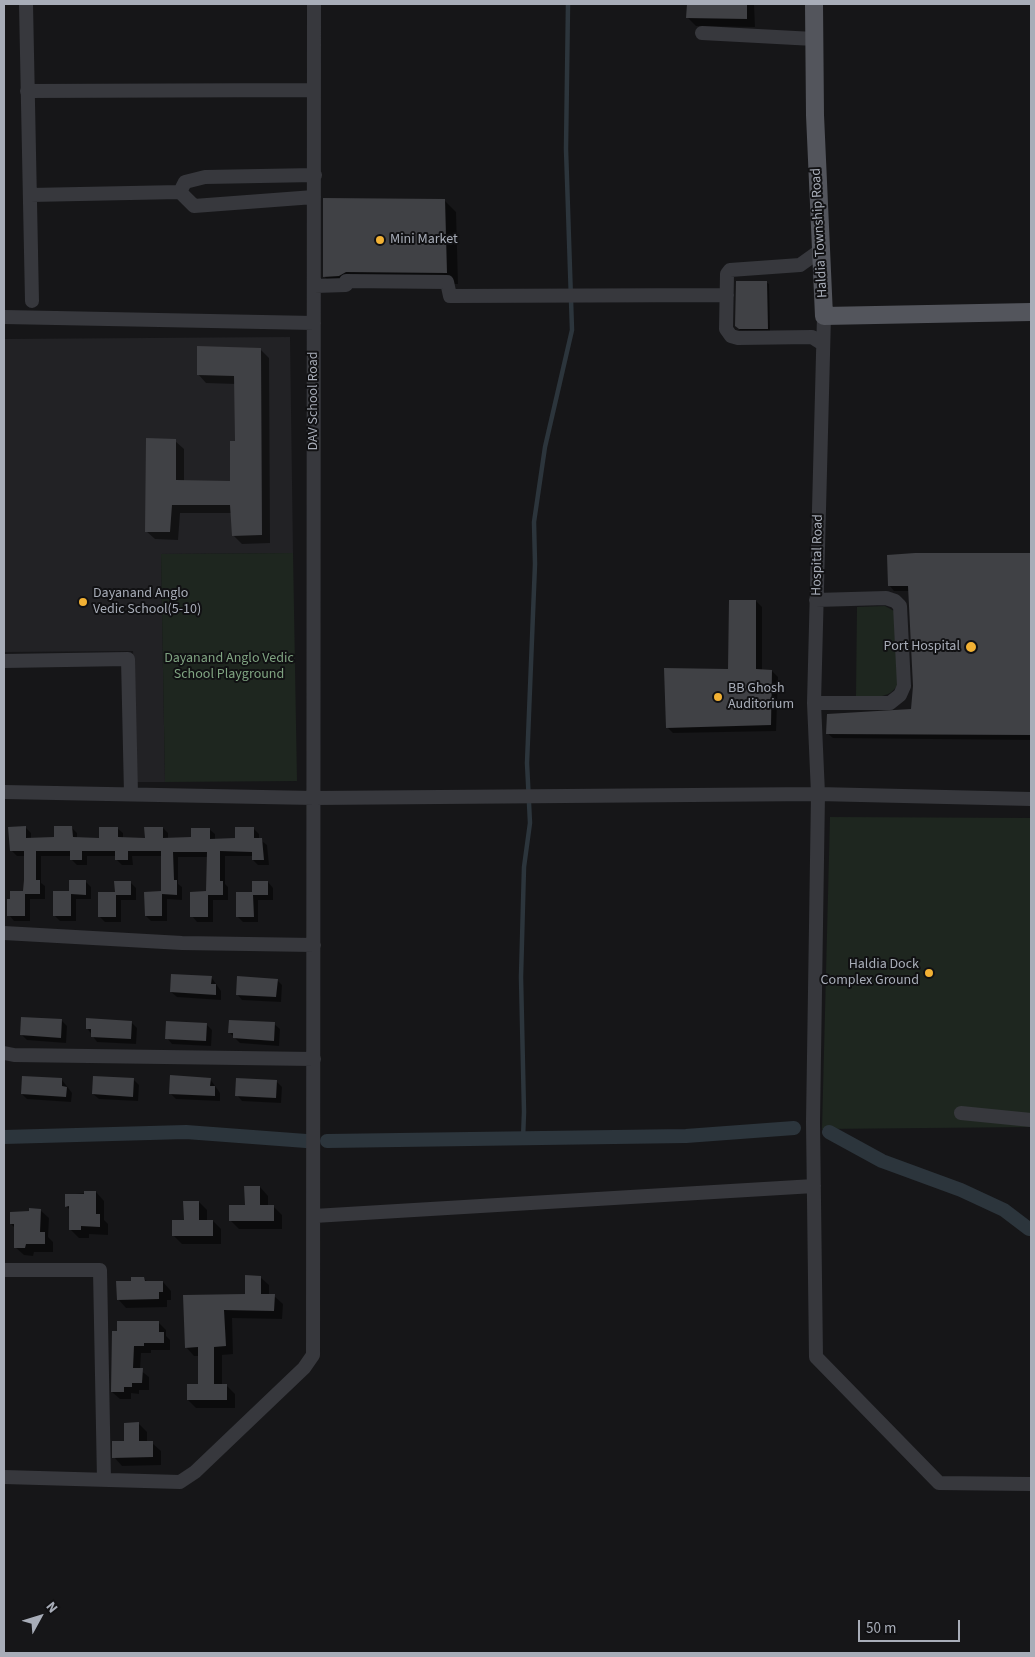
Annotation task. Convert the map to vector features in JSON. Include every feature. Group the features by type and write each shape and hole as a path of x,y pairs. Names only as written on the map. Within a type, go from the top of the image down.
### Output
{"main road":[{"name":"Haldia Township Road","path":"814,4 815,115 824,316 1031,312"}],"street":[{"path":"26,4 32,300"},
{"name":"DAV School Road","path":"4,1477 180,1482 195,1472 304,1368 313,1354 314,4"},
{"path":"702,33 814,39"},
{"path":"27,91 314,90"},
{"path":"180,192 186,182 204,177 314,175"},
{"path":"30,196 180,192 194,206 314,197"},
{"path":"821,250 800,265 730,270 727,274 726,328 731,336 738,338 812,337 823,344"},
{"path":"314,286 346,285 346,281 447,282 450,296 540,294 604,296 727,295"},
{"name":"Hospital Road","path":"824,316 814,703 818,794 814,1186 816,1357 939,1483 1031,1484"},
{"path":"4,317 314,323"},
{"path":"814,703 890,703 900,694 904,686 900,606 895,601 886,598 816,600"},
{"path":"4,661 128,659 131,794"},
{"path":"4,792 314,798 818,794 1031,799"},
{"path":"4,933 182,943 314,945"},
{"path":"4,1052 14,1055 314,1059"},
{"path":"961,1113 1031,1120"},
{"path":"314,1216 814,1186"},
{"path":"4,1270 100,1270 104,1480"}],"shaded area":[{"name":"Dayanand Anglo Vedic School(5-10)","path":"290,337 293,553 161,554 165,782 136,782 133,651 4,652 4,339"}],"green space":[{"name":"Dayanand Anglo Vedic School Playground","path":"293,553 297,781 165,782 161,554"},
{"path":"885,606 894,611 899,683 895,689 886,695 875,697 856,696 857,607"},
{"name":"Haldia Dock Complex Ground","path":"830,817 1031,818 1031,1127 822,1129"}],"building":[{"path":"687,4 747,4 747,19 686,18"},
{"name":"Mini Market","path":"323,198 445,199 447,273 346,272 339,276 323,277"},
{"path":"736,281 767,281 768,329 739,329 735,326"},
{"path":"197,346 261,348 262,535 232,536 230,505 172,505 170,532 145,532 146,438 176,439 176,480 230,481 230,441 235,441 234,376 197,375"},
{"name":"Port Hospital","path":"915,553 1031,553 1031,735 826,734 827,714 911,709 913,686 908,586 888,586 887,555"},
{"name":"BB Ghosh Auditorium","path":"729,600 756,600 756,669 772,670 771,725 666,728 664,668 728,669"},
{"path":"26,826 26,838 54,837 54,826 72,826 73,837 99,838 99,827 118,827 118,837 145,838 144,827 163,827 163,838 191,837 191,828 210,828 210,839 235,838 235,827 254,827 254,838 262,838 264,860 252,860 252,852 220,851 220,881 223,881 223,895 208,895 208,917 190,917 190,892 206,891 207,852 173,852 174,880 177,880 177,895 162,894 162,916 145,916 144,892 161,891 161,851 128,851 128,860 115,860 115,851 82,851 82,860 70,860 70,851 36,851 36,880 40,880 40,894 25,894 25,916 7,916 7,899 10,899 10,891 23,891 24,880 24,851 10,851 8,827"},
{"path":"69,880 86,880 86,895 71,894 71,916 53,916 53,891 69,891"},
{"path":"114,881 131,881 131,895 116,895 116,917 98,917 98,892 115,892"},
{"path":"252,881 268,881 268,895 253,895 254,917 236,917 236,892 252,892"},
{"path":"171,974 212,976 211,984 216,984 216,995 170,992"},
{"path":"237,976 278,979 276,997 236,995"},
{"path":"21,1017 62,1019 61,1038 20,1035"},
{"path":"86,1018 132,1021 131,1039 91,1037 91,1029 86,1029"},
{"path":"229,1020 275,1022 274,1041 233,1038 233,1033 228,1033"},
{"path":"166,1021 207,1023 206,1041 165,1039"},
{"path":"170,1075 211,1078 210,1086 215,1086 215,1096 169,1094"},
{"path":"22,1076 62,1078 62,1086 67,1087 66,1097 21,1094"},
{"path":"93,1076 134,1078 133,1097 92,1094"},
{"path":"236,1078 277,1080 276,1098 235,1096"},
{"path":"244,1186 260,1186 260,1205 274,1205 274,1221 229,1221 229,1205 245,1205"},
{"path":"84,1191 96,1191 96,1214 100,1214 100,1227 81,1226 81,1230 69,1230 69,1206 65,1207 65,1194 84,1194"},
{"path":"183,1201 199,1201 199,1220 213,1220 213,1236 172,1236 172,1220 184,1220"},
{"path":"29,1208 41,1209 40,1232 45,1232 45,1244 26,1244 25,1248 14,1248 14,1224 10,1224 10,1212 29,1211"},
{"path":"245,1275 261,1276 261,1294 275,1294 274,1311 224,1310 226,1346 214,1347 214,1384 227,1384 227,1400 187,1400 187,1384 198,1384 198,1347 185,1348 183,1295 245,1294"},
{"path":"131,1277 144,1277 145,1281 163,1281 163,1292 159,1292 159,1299 117,1300 116,1281 131,1281"},
{"path":"117,1321 159,1321 159,1332 164,1332 164,1343 144,1343 144,1346 134,1346 133,1368 143,1368 142,1383 132,1383 132,1387 124,1387 124,1392 111,1392 112,1331 117,1331"},
{"path":"139,1422 139,1441 153,1441 153,1457 112,1458 112,1441 124,1441 124,1423"}],"waterway":[{"path":"523,1139 521,977 524,867 530,823 527,763 535,564 534,522 545,447 572,330 566,149 568,4"},
{"path":"327,1141 686,1136 794,1128"},
{"path":"4,1137 186,1132 306,1141"},
{"path":"829,1132 882,1161 961,1190 1004,1210 1029,1229"}],"place":[{"name":"Mini Market","path":"380,240"},
{"name":"Dayanand Anglo Vedic School(5-10)","path":"83,602"},
{"name":"Port Hospital","path":"971,647"},
{"name":"BB Ghosh Auditorium","path":"718,697"},
{"name":"Haldia Dock Complex Ground","path":"929,973"}]}
